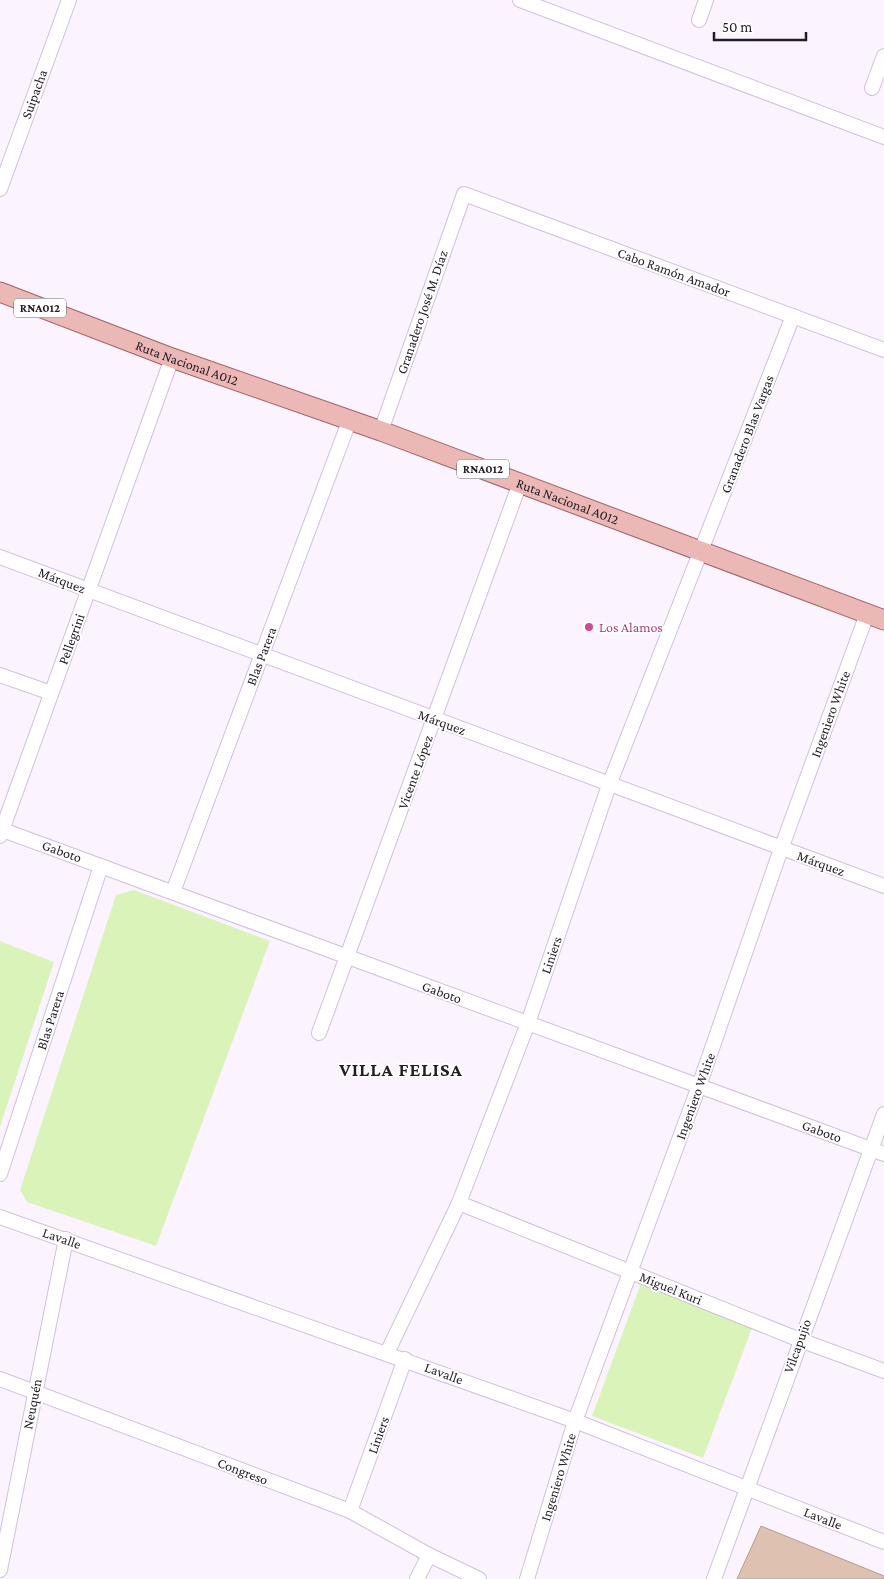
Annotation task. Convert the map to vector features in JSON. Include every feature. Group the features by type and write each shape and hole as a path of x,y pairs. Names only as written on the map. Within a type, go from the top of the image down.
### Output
{"main road":[{"name":"Ruta Nacional A012","path":"0,292 172,358 350,419 876,617"},
{"name":"Ruta Nacional A012","path":"0,305 81,324"}],"street":[{"name":"Suipacha","path":"0,189 6,157 69,0"},
{"path":"520,0 884,137"},
{"path":"699,20 706,0"},
{"path":"872,88 883,64"},
{"name":"Cabo Ramón Amador","path":"464,194 884,350"},
{"name":"Granadero José M. Díaz","path":"380,431 464,194"},
{"name":"Granadero Blas Vargas","path":"701,551 793,316"},
{"name":"Pellegrini","path":"1,831 172,358"},
{"name":"Blas Parera","path":"173,892 350,419"},
{"name":"Vicente López","path":"319,1033 520,483"},
{"name":"Liniers","path":"387,1353 459,1202 528,1024 609,785 701,551"},
{"name":"Márquez","path":"0,557 884,886"},
{"name":"Ingeniero White","path":"527,1579 575,1421 699,1086 781,849 876,617"},
{"path":"0,676 51,693"},
{"name":"Gaboto","path":"1,831 173,892 884,1154"},
{"name":"Blas Parera","path":"0,1174 101,866"},
{"name":"Vilcapujio","path":"714,1579 746,1487 884,1114"},
{"name":"Miguel Kuri","path":"459,1202 800,1340 884,1370"},
{"name":"Lavalle","path":"0,1217 405,1359 575,1421 884,1542"},
{"name":"Neuquén","path":"0,1570 2,1546 66,1239"},
{"name":"Liniers","path":"350,1511 405,1359"},
{"name":"Congreso","path":"0,1379 350,1511 429,1555 479,1579"},
{"path":"417,1579 429,1555"}],"green space":[{"path":"134,890 270,941 156,1246 27,1202 20,1190 116,895"},
{"path":"0,941 54,962 0,1127"},
{"path":"641,1283 752,1328 703,1458 592,1416"}],"building":[{"path":"761,1526 884,1576 884,1579 737,1579"}],"place":[{"name":"Los Alamos","path":"589,627"}],"district":[{"name":"VILLA FELISA","path":"401,1069"}]}
